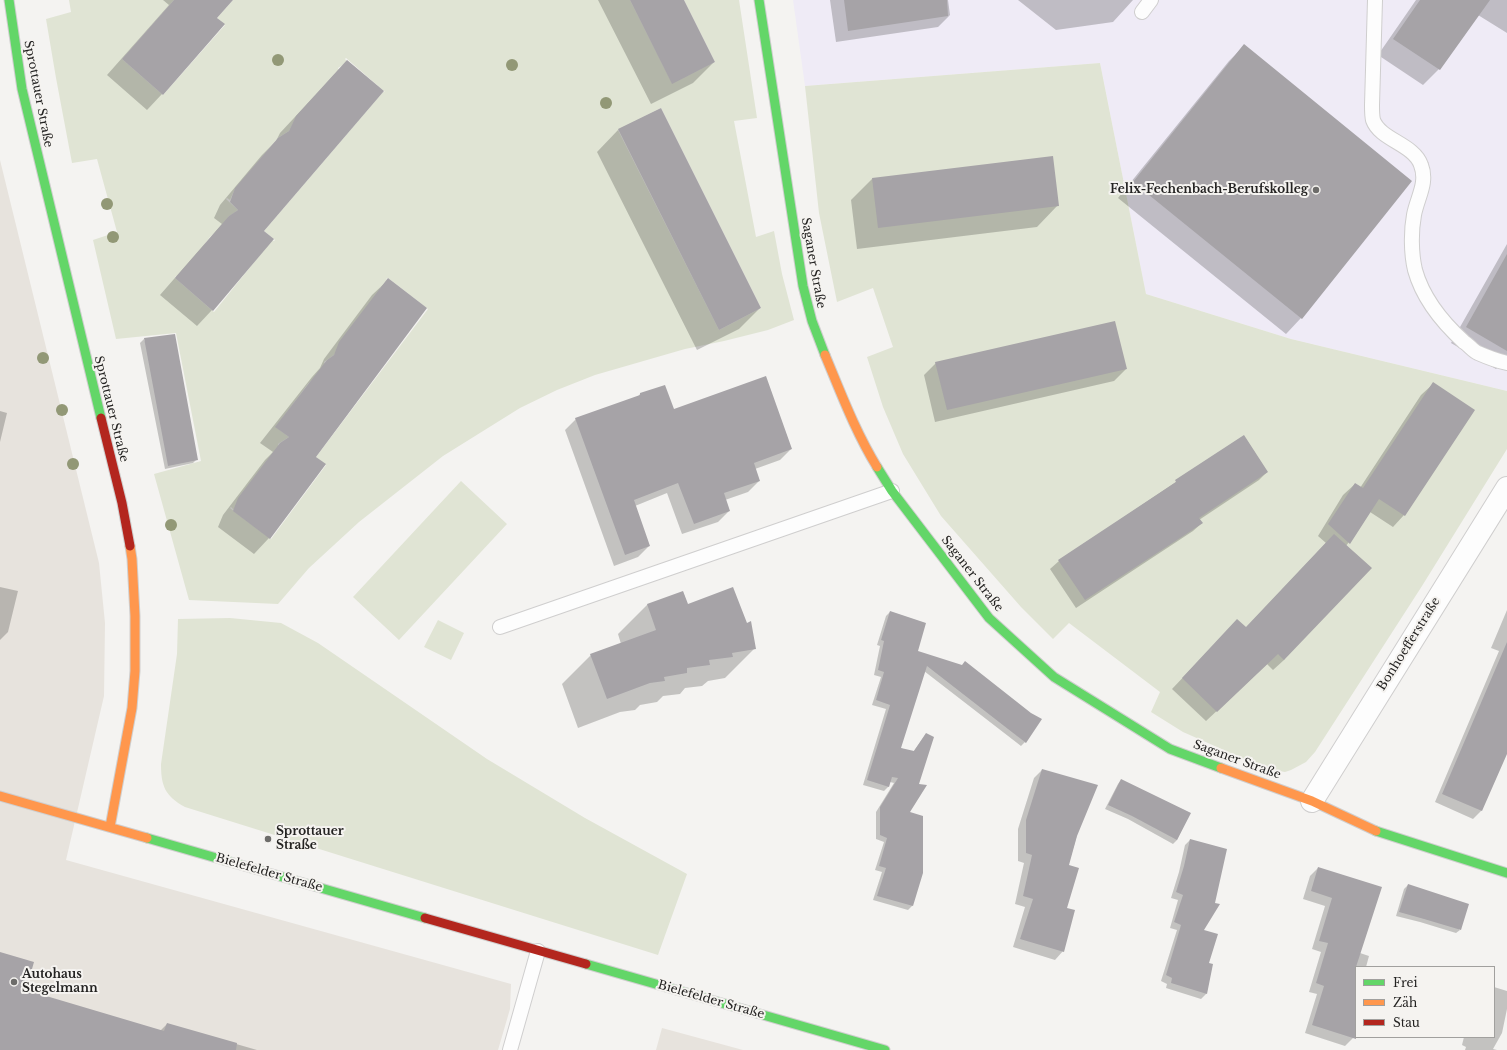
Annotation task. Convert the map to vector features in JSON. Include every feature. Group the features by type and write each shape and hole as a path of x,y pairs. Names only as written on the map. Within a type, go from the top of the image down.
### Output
{"street":[{"name":"Sprottauer Straße","path":"9,0 22,89 122,503 132,559 135,616 135,671 132,708 110,827"},
{"name":"Saganer Straße","path":"759,0 798,258 812,321 848,412 868,452 892,491 989,618 1054,677 1170,748 1312,801 1368,828 1507,872"},
{"name":"Bonhoefferstraße","path":"1312,801 1507,488"},
{"name":"Bielefelder Straße","path":"0,796 885,1050"}],"lane":[{"path":"1142,12 1151,0"},
{"path":"1375,0 1372,105 1373,120 1378,130 1410,151 1421,163 1424,175 1422,190 1414,215 1412,242 1415,269 1422,288 1434,310 1449,328 1477,353 1507,363"},
{"path":"500,626 892,491"},
{"path":"510,1050 538,951"}],"shaded area":[{"name":"Felix-Fechenbach-Berufskolleg","path":"793,0 1507,0 1507,391 1291,339 1146,294 1100,63 805,86"},
{"path":"0,160 99,563 105,623 104,696 66,860 511,984 510,1009 498,1050 0,1050"},
{"path":"662,1028 743,1050 656,1050"}],"green space":[{"path":"69,0 174,0 122,59 163,95 225,25 217,18 233,0 630,0 672,83 715,62 684,0 739,0 757,118 734,121 756,237 774,231 782,274 794,320 768,330 685,349 595,375 557,390 520,408 443,456 359,522 309,568 278,604 189,600 154,474 201,461 176,333 116,339 93,240 117,232 97,159 72,163 46,19 71,12","holes":["346,58 385,92 383,92 264,231 275,240 272,240 214,312 175,278 176,276 179,279 210,237 229,221 228,217 238,210 226,199 227,198 230,200 235,189 278,138 289,131 295,119 320,90 340,72 338,68 348,62 345,59","661,108 761,308 719,330 618,130","388,278 428,309 316,457 326,465 271,539 230,508 231,507 234,510 280,448 278,444 289,437 276,427 308,384 326,366 324,362 334,355 381,292 380,288 390,282 386,279"]},
{"path":"1100,63 1146,294 1291,339 1507,391 1507,449 1422,586 1315,752 1306,762 1285,772 1267,769 1183,732 1151,712 1160,692 1069,623 1053,639 1021,607 941,516 903,454 883,407 867,357 893,347 873,288 837,302 819,213 805,86"},
{"path":"461,481 507,524 399,640 353,597"},
{"path":"230,618 281,623 318,643 487,759 585,818 687,874 658,955 185,807 178,803 169,794 163,784 161,764 177,654 178,619"},
{"path":"438,620 464,633 451,660 424,647"}],"building":[{"path":"174,0 233,0 217,18 225,24 163,95 122,59"},
{"path":"630,0 684,0 715,62 672,84"},
{"path":"844,0 947,0 948,16 848,31"},
{"path":"1420,0 1490,0 1440,70 1393,39"},
{"path":"1244,44 1412,181 1302,319 1133,182"},
{"path":"347,60 384,91 264,231 274,239 213,311 175,278 229,216 238,210 230,202 235,188 278,138 289,131 296,116"},
{"path":"661,108 761,308 719,330 618,129"},
{"path":"1053,156 1059,206 878,228 872,178"},
{"path":"1507,254 1507,351 1466,327"},
{"path":"388,278 427,308 316,457 326,464 270,539 233,511 238,498 280,443 289,437 275,427 327,360 334,355 339,342"},
{"path":"1115,321 1127,369 947,410 935,362"},
{"path":"175,334 198,460 168,466 144,338"},
{"path":"766,376 792,449 754,463 760,481 724,493 730,511 694,524 678,483 634,500 650,546 625,555 575,418 665,385 674,409"},
{"path":"1433,382 1475,410 1405,516 1379,499 1350,544 1328,524 1355,483 1363,488"},
{"path":"1244,435 1268,472 1199,518 1203,523 1085,600 1058,560"},
{"path":"1334,534 1372,568 1284,660 1278,654 1217,712 1182,678 1237,619 1246,627"},
{"path":"733,587 747,623 751,621 756,649 732,653 733,657 709,660 710,665 687,668 687,673 664,677 665,681 650,683 607,699 590,654 656,630 647,604 683,591 688,604"},
{"path":"890,611 926,623 918,651 962,665 965,661 1031,713 1042,719 1026,743 927,666 901,748 914,751 926,733 934,737 919,784 927,785 910,812 923,816 923,873 913,906 877,896 886,868 879,866 887,838 880,835 880,807 898,778 892,777 889,787 867,780 890,705 876,700 884,672 878,670 884,641 881,640"},
{"path":"1507,642 1507,754 1482,811 1442,794"},
{"path":"1042,769 1098,785 1077,836 1069,865 1079,868 1067,908 1075,910 1064,952 1020,939 1033,899 1023,896 1032,855 1026,853 1026,820"},
{"path":"1121,779 1191,813 1177,840 1108,805"},
{"path":"1190,839 1227,849 1215,903 1220,904 1204,930 1218,934 1209,963 1213,964 1207,994 1171,983 1172,978 1166,975 1181,925 1174,922 1183,895 1176,892"},
{"path":"1318,867 1382,887 1356,966 1355,966 1356,1039 1312,1025 1324,986 1316,983 1328,943 1319,941 1332,898 1311,891"},
{"path":"1408,884 1469,904 1461,930 1399,912"},
{"name":"Autohaus Stegelmann","path":"0,952 34,962 26,990 164,1031 167,1023 237,1043 236,1050 0,1050"}],"traffic: fast":[{"path":"9,0 22,89 101,418"},
{"path":"759,0 803,286 812,321 825,355"},
{"path":"877,467 892,491 989,618 1054,677 1170,749 1221,768"},
{"path":"1376,831 1507,873"},
{"path":"147,838 425,918"},
{"path":"586,964 885,1050"}],"traffic: slow":[{"path":"825,355 855,426 877,467"},
{"path":"110,827 132,708 135,671 135,616 130,546"},
{"path":"1221,768 1312,801 1376,831"},
{"path":"0,796 147,838"}],"traffic: jam":[{"path":"101,418 122,503 130,546"},
{"path":"425,918 586,964"}],"place":[{"name":"Felix-Fechenbach-Berufskolleg","path":"1316,190"},
{"name":"Sprottauer Straße","path":"268,839"},
{"name":"Autohaus Stegelmann","path":"14,982"}]}
